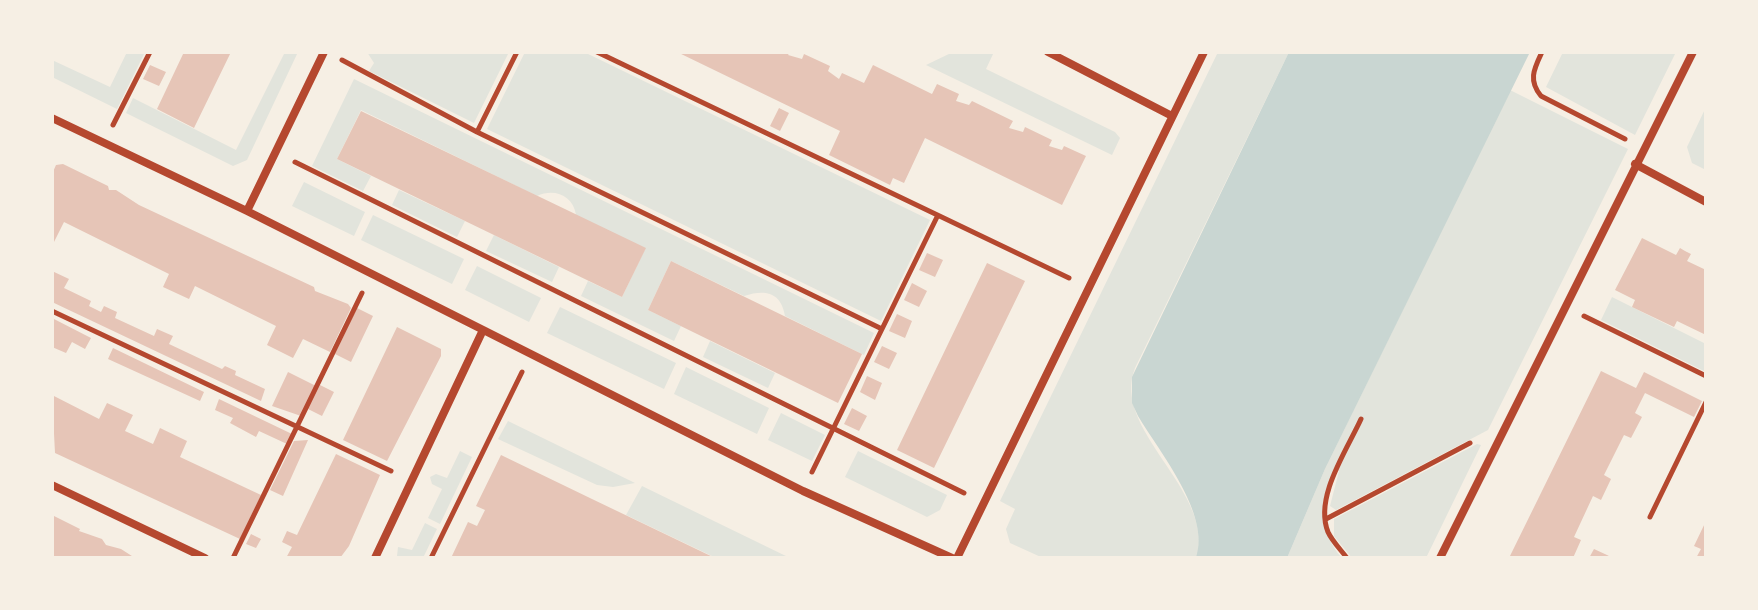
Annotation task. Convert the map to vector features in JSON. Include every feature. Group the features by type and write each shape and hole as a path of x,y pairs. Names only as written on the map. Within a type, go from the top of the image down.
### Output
{"street":[{"path":"247,211 324,52"},
{"path":"1048,52 1172,116"},
{"path":"52,118 247,211 803,491 954,558 1204,52"},
{"path":"1440,558 1693,52"},
{"path":"1635,164 1706,202"},
{"path":"375,558 483,330"},
{"path":"52,485 205,558"}],"path":[{"path":"104,144 150,52"},
{"path":"477,132 517,52"},
{"path":"597,52 937,217 1089,286"},
{"path":"1542,52 1533,72 1533,86 1541,96 1604,128"},
{"path":"341,59 477,132 882,329"},
{"path":"275,152 983,502"},
{"path":"803,491 937,217"},
{"path":"233,558 371,274"},
{"path":"1565,306 1706,376"},
{"path":"52,311 411,481"},
{"path":"431,558 530,356"},
{"path":"1650,517 1706,402"},
{"path":"1347,558 1329,534 1326,519 1331,486 1361,419"},
{"path":"1326,519 1483,436 1497,442"}],"shaded area":[{"path":"127,52 145,52 117,109 52,77 52,60 110,87"},
{"path":"285,52 298,52 247,160 233,166 126,113 133,98 236,150"},
{"path":"367,52 509,52 474,123 369,71 374,63"},
{"path":"525,52 584,52 930,220 881,321 487,129"},
{"path":"953,52 994,52 986,69 1115,132 1120,138 1112,155 926,65"},
{"path":"1218,52 1289,52 1135,368 1131,391 1136,414 1190,505 1198,528 1198,553 1196,558 1043,558 1010,543 1006,529 1015,509 1000,501"},
{"path":"1289,52 1530,52 1325,469 1287,558 1196,558 1199,541 1190,503 1132,403 1132,377"},
{"path":"1563,52 1676,52 1635,135 1546,87"},
{"path":"354,79 874,333 864,355 785,316 780,302 771,294 744,296 671,261 648,310 681,326 674,341 581,296 588,281 622,297 645,249 576,215 571,202 562,195 550,193 537,196 361,110 337,159 371,176 363,191 312,166"},
{"path":"1510,90 1628,149 1488,430 1336,510 1330,506 1339,471 1334,469 1326,492 1324,515 1329,537 1342,558 1287,558 1325,469"},
{"path":"1706,107 1706,170 1692,163 1687,147"},
{"path":"304,182 365,212 354,236 292,206"},
{"path":"399,190 465,221 457,237 392,205"},
{"path":"373,215 464,259 452,284 361,240"},
{"path":"494,235 559,267 552,282 486,251"},
{"path":"477,266 541,298 529,322 465,290"},
{"path":"1612,297 1706,344 1706,372 1601,320"},
{"path":"560,307 676,363 664,389 547,333"},
{"path":"710,341 775,373 768,388 703,357"},
{"path":"686,367 769,408 757,434 674,394"},
{"path":"781,413 825,435 812,461 768,440"},
{"path":"508,421 635,483 613,487 597,485 498,439"},
{"path":"1477,444 1481,445 1426,558 1352,558 1334,536 1334,519"},
{"path":"460,451 472,457 440,524 428,518 442,489 432,484 430,477 436,474 447,478"},
{"path":"858,451 947,495 940,510 927,517 845,477"},
{"path":"642,486 790,558 716,558 626,515"},
{"path":"425,523 437,529 423,558 397,556 398,547 412,550"}],"building":[{"path":"184,52 231,52 194,128 157,109"},
{"path":"677,52 790,52 788,55 802,59 804,54 830,66 828,71 839,79 842,73 864,83 873,65 932,94 937,84 959,94 956,101 969,105 972,101 1013,121 1009,128 1023,132 1025,127 1052,140 1049,146 1062,150 1064,146 1086,156 1062,205 925,138 904,183 893,178 890,185 829,155 840,131"},
{"path":"150,65 166,72 159,86 143,79"},
{"path":"779,108 789,113 780,131 770,126"},
{"path":"361,111 646,248 622,297 337,159"},
{"path":"63,164 139,205 348,304 351,308 330,352 303,339 293,358 267,345 276,326 195,286 189,299 163,287 169,274 64,222 52,246 52,174 56,165"},
{"path":"1642,238 1676,255 1680,248 1691,254 1687,261 1706,270 1706,335 1677,321 1674,327 1632,307 1635,300 1615,290"},
{"path":"927,253 943,260 935,277 919,270"},
{"path":"671,261 862,354 838,403 648,310"},
{"path":"987,263 1025,281 934,468 897,450"},
{"path":"52,271 69,279 64,288 91,301 89,306 101,312 104,306 117,312 115,318 154,336 157,329 173,336 169,344 222,369 225,366 236,371 235,375 265,389 261,401 52,302"},
{"path":"912,283 927,291 919,307 904,300"},
{"path":"357,308 373,316 351,362 335,354"},
{"path":"897,314 912,321 905,338 889,331"},
{"path":"52,318 91,338 85,349 72,342 66,353 52,347"},
{"path":"397,327 441,349 441,356 387,461 343,440"},
{"path":"882,346 897,353 889,369 874,362"},
{"path":"113,348 204,392 200,401 108,359"},
{"path":"1601,371 1636,388 1644,372 1702,401 1694,417 1645,393 1635,413 1642,417 1631,438 1624,435 1604,475 1611,479 1601,500 1593,496 1574,537 1581,540 1573,558 1509,558"},
{"path":"288,372 316,386 301,416 272,406"},
{"path":"867,376 882,383 875,400 860,392"},
{"path":"320,385 334,392 322,416 308,409"},
{"path":"52,395 99,419 107,403 133,415 125,431 153,444 160,428 187,441 180,457 261,495 240,539 55,453"},
{"path":"219,399 292,434 287,444 259,431 256,437 230,423 233,418 215,410"},
{"path":"852,408 867,416 859,431 844,424"},
{"path":"308,440 283,496 270,490 294,441"},
{"path":"336,454 380,475 349,546 340,558 286,558 292,547 282,542 287,531 297,535"},
{"path":"501,455 715,558 451,558 468,522 477,526 485,510 476,506"},
{"path":"52,515 79,531 102,539 106,545 121,549 135,558 52,558"},
{"path":"1706,521 1706,558 1696,558 1701,549 1694,546"},
{"path":"251,534 261,539 256,548 246,544"},
{"path":"1594,549 1607,555 1613,558 1589,558"}]}
